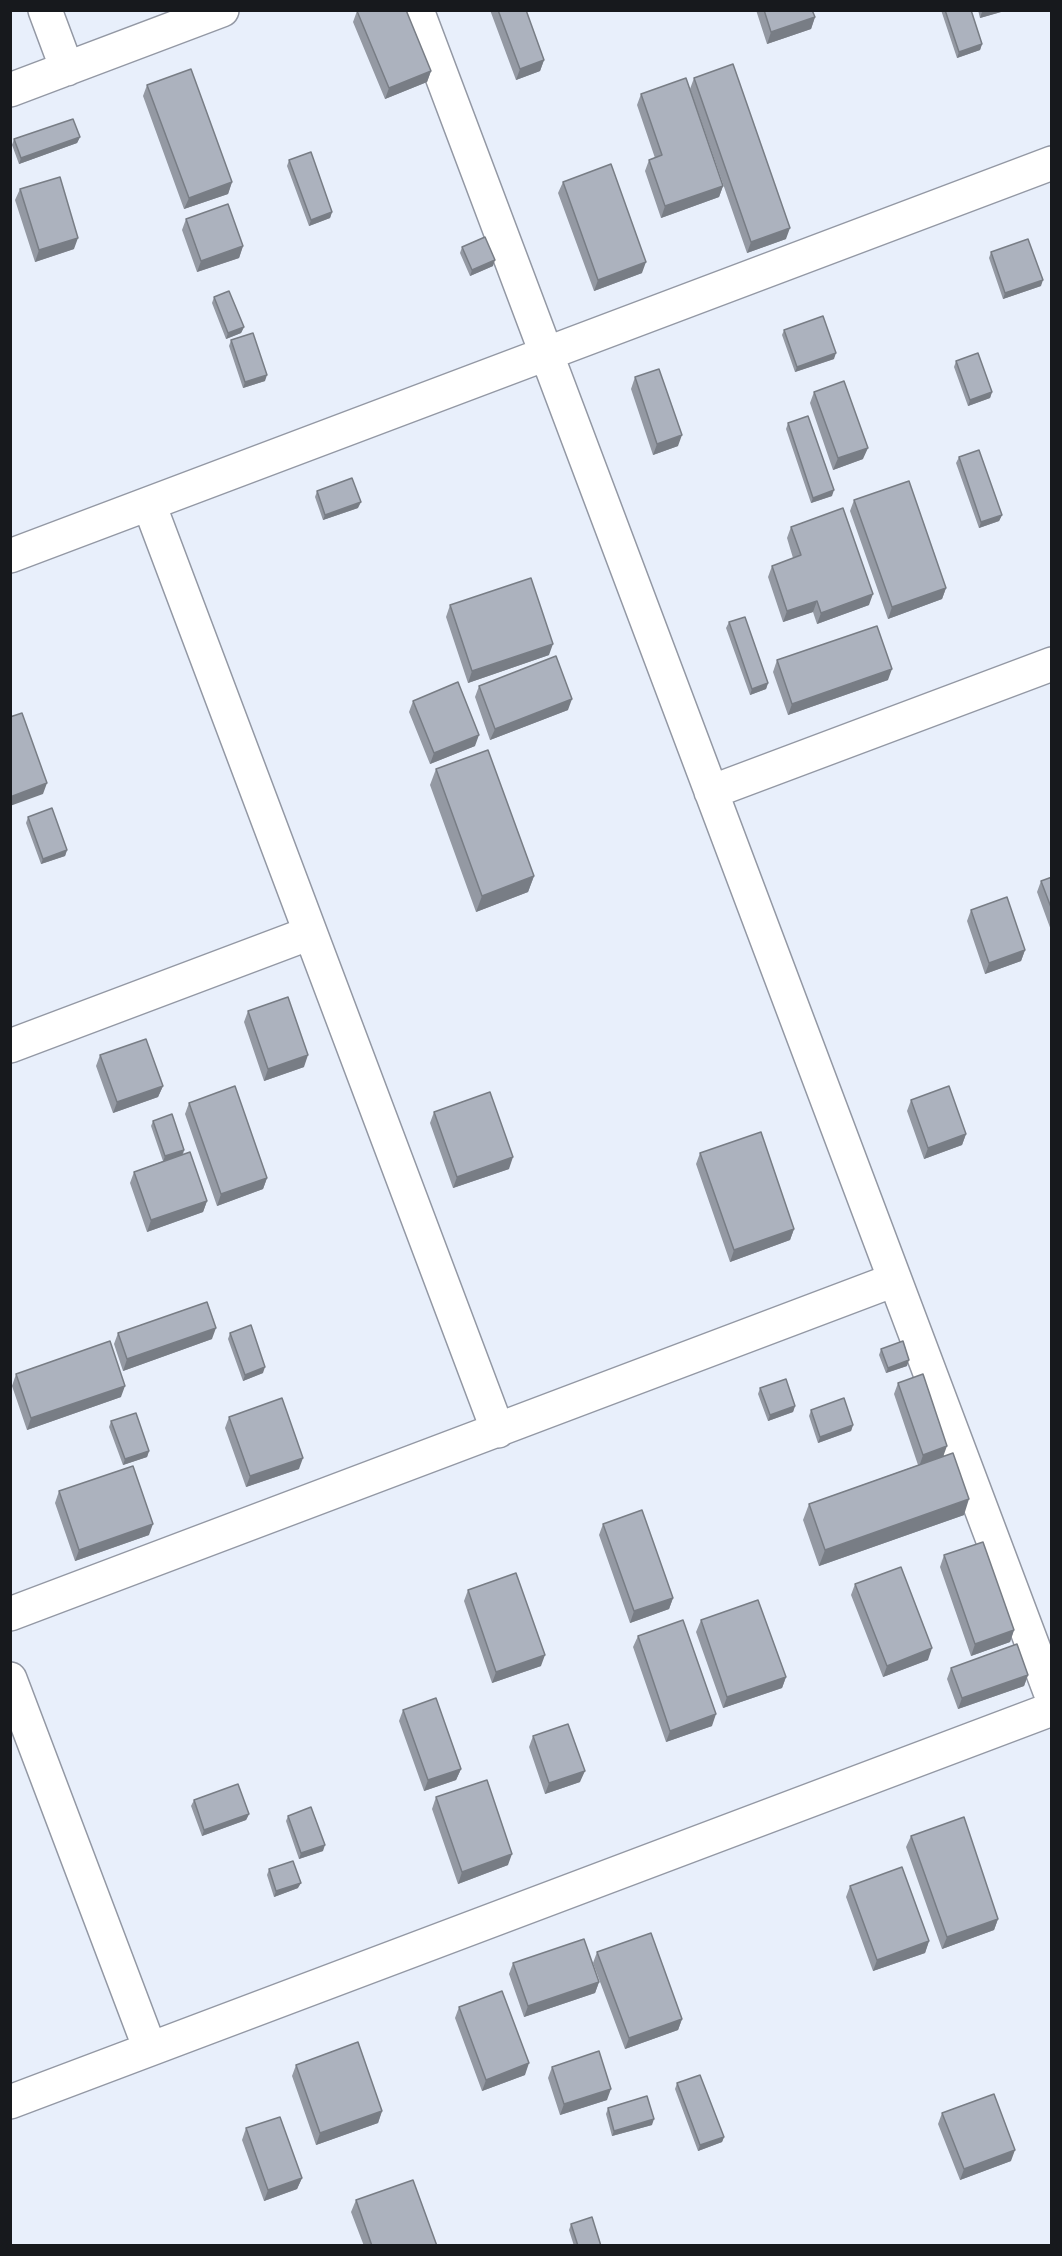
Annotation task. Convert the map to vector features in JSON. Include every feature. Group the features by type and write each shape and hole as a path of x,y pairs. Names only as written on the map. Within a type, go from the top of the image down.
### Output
{"street":[{"path":"45,10 67,69"},
{"path":"10,90 222,10"},
{"path":"417,10 1052,1697"},
{"path":"10,556 1052,163"},
{"path":"149,504 498,1431"},
{"path":"711,792 1052,664"},
{"path":"10,1046 310,933"},
{"path":"10,1614 894,1280"},
{"path":"10,1679 150,2049"},
{"path":"10,2102 1052,1709"}],"building":[{"path":"358,10 406,10 431,71 389,88"},
{"path":"498,10 526,10 544,60 520,69"},
{"path":"764,10 812,10 815,17 771,32"},
{"path":"945,10 971,10 982,44 959,52"},
{"path":"733,64 790,228 751,242 694,78"},
{"path":"191,69 232,182 189,198 147,85"},
{"path":"686,78 723,186 665,206 649,160 662,155 641,94"},
{"path":"73,119 80,137 21,158 14,139"},
{"path":"311,152 332,212 311,220 289,160"},
{"path":"611,164 646,262 598,280 563,182"},
{"path":"60,177 78,238 39,250 20,189"},
{"path":"228,204 243,246 201,261 186,219"},
{"path":"485,237 495,260 472,270 462,247"},
{"path":"1028,239 1043,280 1005,293 991,252"},
{"path":"229,291 244,327 228,333 214,297"},
{"path":"823,316 836,353 797,367 784,330"},
{"path":"253,333 267,375 245,382 231,340"},
{"path":"978,353 992,392 970,400 956,361"},
{"path":"659,369 682,435 657,444 635,377"},
{"path":"844,381 868,448 838,458 814,392"},
{"path":"808,416 834,490 813,498 788,423"},
{"path":"979,450 1002,515 981,522 959,457"},
{"path":"352,478 361,502 325,515 317,491"},
{"path":"909,481 946,588 892,607 854,500"},
{"path":"843,508 873,594 821,613 817,601 787,611 772,566 801,555 791,527"},
{"path":"531,578 553,644 472,671 450,605"},
{"path":"745,617 768,683 752,689 729,622"},
{"path":"877,626 892,669 792,704 777,660"},
{"path":"556,656 572,699 495,729 479,686"},
{"path":"458,682 479,735 434,753 413,701"},
{"path":"22,713 47,783 10,797 10,717"},
{"path":"488,750 534,876 482,896 436,769"},
{"path":"52,808 67,850 43,859 28,817"},
{"path":"1052,877 1052,910 1041,881"},
{"path":"1007,897 1025,950 989,963 971,910"},
{"path":"288,997 308,1055 268,1069 248,1011"},
{"path":"146,1039 163,1086 117,1102 100,1055"},
{"path":"235,1086 267,1178 221,1194 189,1103"},
{"path":"949,1086 966,1134 928,1148 911,1100"},
{"path":"490,1092 513,1157 457,1177 434,1112"},
{"path":"172,1114 184,1150 165,1156 153,1121"},
{"path":"761,1132 794,1229 734,1250 700,1153"},
{"path":"190,1152 207,1201 151,1220 134,1172"},
{"path":"207,1302 216,1328 127,1359 118,1333"},
{"path":"251,1325 265,1367 245,1375 230,1333"},
{"path":"110,1341 125,1386 31,1418 16,1374"},
{"path":"903,1341 909,1360 888,1368 881,1349"},
{"path":"923,1374 947,1446 923,1455 898,1383"},
{"path":"786,1379 795,1406 770,1415 760,1388"},
{"path":"282,1398 303,1458 250,1476 229,1417"},
{"path":"844,1398 853,1425 820,1437 811,1410"},
{"path":"136,1413 149,1451 125,1459 111,1421"},
{"path":"953,1453 969,1499 825,1550 809,1504"},
{"path":"133,1466 153,1524 79,1550 59,1491"},
{"path":"642,1510 673,1598 634,1611 603,1524"},
{"path":"983,1542 1014,1630 975,1644 944,1555"},
{"path":"901,1567 932,1648 887,1666 855,1584"},
{"path":"516,1573 545,1655 496,1672 468,1590"},
{"path":"758,1600 786,1677 727,1697 701,1620"},
{"path":"683,1620 716,1714 670,1731 638,1636"},
{"path":"1017,1644 1028,1675 962,1698 951,1668"},
{"path":"436,1698 461,1769 428,1780 403,1710"},
{"path":"568,1724 585,1771 549,1783 533,1736"},
{"path":"487,1780 512,1854 462,1872 436,1797"},
{"path":"238,1784 249,1814 204,1830 194,1800"},
{"path":"311,1807 325,1845 301,1853 288,1816"},
{"path":"964,1817 998,1919 947,1937 911,1836"},
{"path":"293,1861 301,1883 276,1891 269,1869"},
{"path":"902,1867 929,1941 877,1960 850,1886"},
{"path":"651,1933 682,2019 629,2038 597,1952"},
{"path":"584,1939 599,1982 528,2006 513,1963"},
{"path":"502,1991 529,2063 486,2080 459,2007"},
{"path":"358,2042 382,2111 320,2133 296,2065"},
{"path":"599,2051 611,2089 564,2104 552,2067"},
{"path":"700,2075 724,2137 700,2145 677,2083"},
{"path":"994,2094 1015,2150 964,2169 942,2113"},
{"path":"647,2096 654,2119 614,2131 608,2108"},
{"path":"280,2117 302,2178 268,2190 246,2128"},
{"path":"413,2180 437,2246 372,2246 356,2200"},
{"path":"592,2217 601,2246 578,2246 571,2224"}]}
